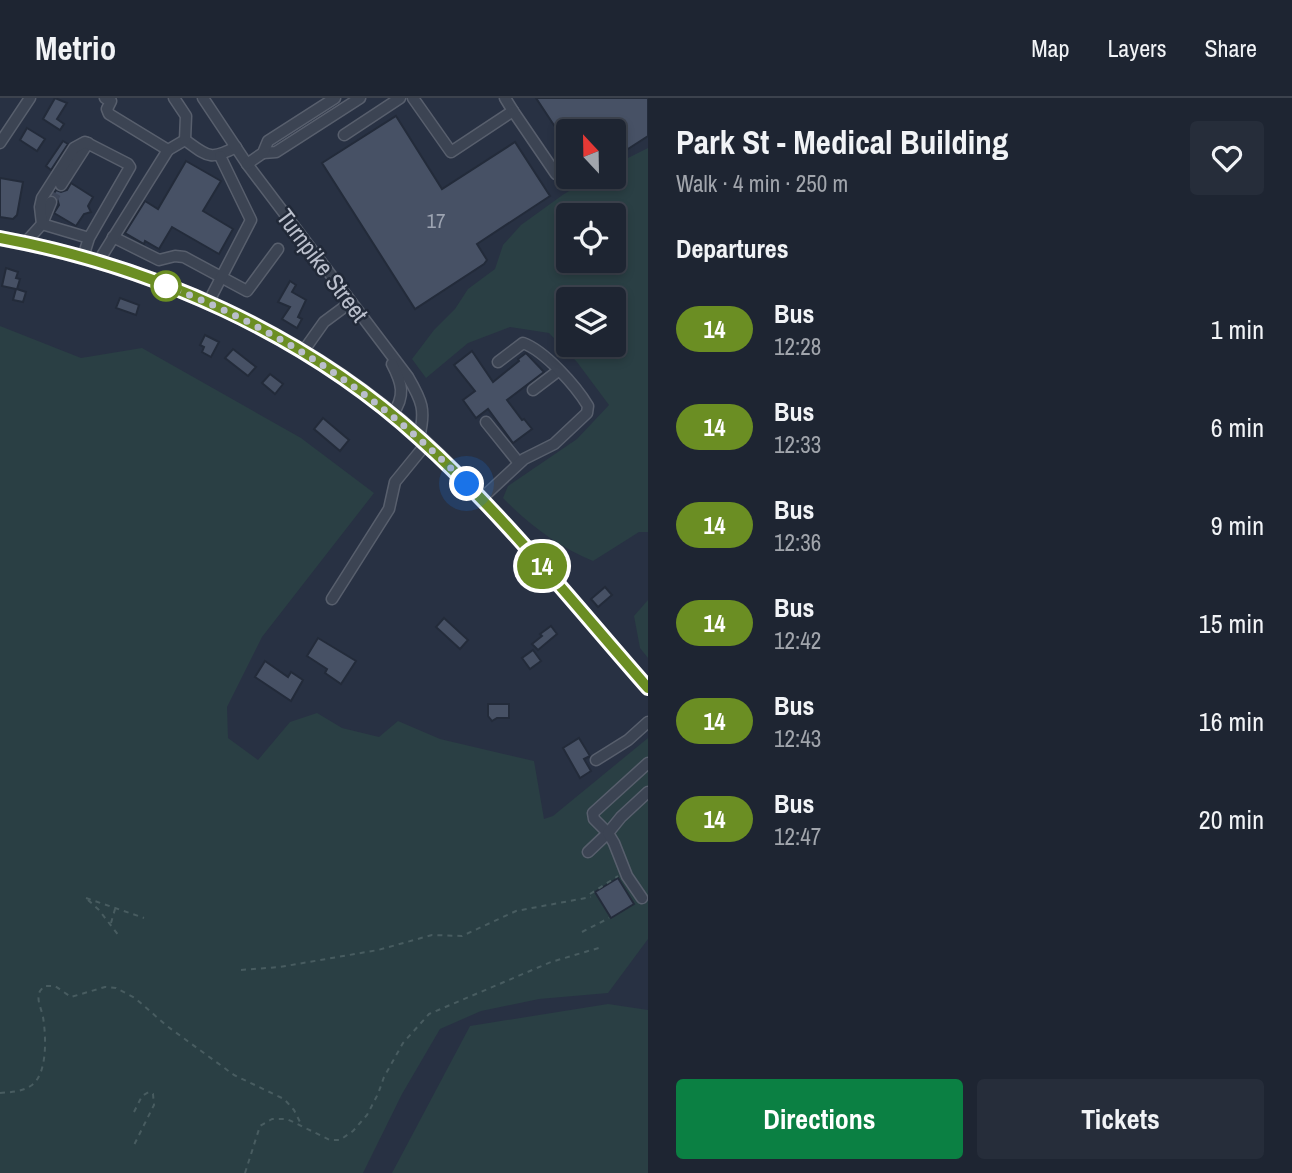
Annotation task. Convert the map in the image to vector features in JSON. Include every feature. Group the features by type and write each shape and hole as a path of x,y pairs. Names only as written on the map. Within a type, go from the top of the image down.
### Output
{"main road":[{"path":"0,238 83,257 208,303 343,377 422,441 481,499 648,688"}],"street":[{"path":"0,143 30,98"},
{"path":"174,98 186,117 185,140"},
{"name":"Turnpike Street","path":"203,98 247,164 408,377 424,410 422,441"},
{"path":"263,153 268,141 335,98"},
{"path":"247,164 263,153 276,152 360,98"},
{"path":"344,135 400,98"},
{"path":"505,98 556,174"},
{"path":"110,99 108,114 168,150"},
{"path":"415,99 451,152 513,111"},
{"path":"98,262 168,150 185,140"},
{"path":"185,140 212,157 220,156 236,147"},
{"path":"61,185 88,143"},
{"path":"41,224 41,201 80,144 88,143 128,164 130,167 89,238 83,257"},
{"path":"208,303 251,220 220,156"},
{"path":"25,243 41,224 51,202"},
{"path":"41,224 89,238"},
{"path":"113,237 159,260 184,257 247,291 278,248"},
{"path":"302,353 324,323 351,302"},
{"path":"481,499 519,463 554,443 587,413 583,398 541,353 523,343 498,362"},
{"path":"386,351 402,389 399,405 392,415"},
{"path":"533,390 558,371"},
{"path":"486,422 519,463"},
{"path":"332,599 389,509 395,482 422,441"},
{"path":"596,760 628,740 648,722"},
{"path":"642,898 627,876 613,839 594,819 593,813 648,762"},
{"path":"588,852 648,792"}],"path":[{"path":"241,970 280,967 378,950 432,935 462,936 516,911 590,896 621,874"},
{"path":"118,936 99,910 86,898 144,918"},
{"path":"111,926 115,908"},
{"path":"582,932 609,918"},
{"path":"244,1173 260,1126 266,1122 279,1118 302,1125 330,1140 340,1140 347,1136 367,1115 403,1044 429,1014 551,962 602,947"},
{"path":"0,1093 26,1088 40,1075 46,1038 38,1002 40,990 44,986 55,986 71,998 106,987 116,988 135,998 167,1026 234,1075 284,1099 302,1125"},
{"path":"134,1112 144,1094 153,1094 154,1105 134,1145"}],"green space":[{"path":"648,148 648,532 639,532 593,561 545,534 503,498 508,486 577,439 609,405 572,357 626,357 626,287 556,287 556,340 549,333 510,327 468,343 426,378 412,359 434,330 455,309 468,289 495,269 503,245 521,225 573,189 626,189 626,159"},
{"path":"0,326 81,358 142,348 301,438 374,493 262,637 227,707 228,738 258,760 290,722 317,713 342,728 379,737 398,721 440,739 534,761 544,819 553,816 648,738 648,939 608,993 539,999 481,1011 440,1029 402,1094 363,1173 0,1173"},
{"path":"648,600 648,658 640,648 634,616"},
{"path":"608,1004 648,1010 648,1173 392,1173 470,1026"}],"building":[{"path":"55,98 67,103 57,119 64,124 60,130 43,119"},
{"path":"536,98 648,98 648,136 626,150 626,119 556,119 556,128"},
{"path":"396,116 442,189 515,142 550,196 477,244 487,260 484,264 415,309 322,163"},
{"path":"27,128 45,139 37,151 20,140"},
{"path":"63,141 68,144 51,170 46,166"},
{"path":"186,161 221,181 203,211 233,229 219,254 172,227 159,249 125,233 145,201 158,209"},
{"path":"0,178 23,182 17,215 13,219 0,217"},
{"path":"71,183 93,197 88,206 91,212 84,214 76,226 54,213 59,205 53,195 56,190 67,190"},
{"path":"6,268 18,272 16,278 20,279 17,289 26,292 23,302 13,300 16,289 2,286"},
{"path":"290,281 296,285 292,292 306,300 298,317 302,319 297,328 282,319 290,307 278,302"},
{"path":"120,298 139,305 136,315 116,308"},
{"path":"205,335 219,342 211,357 202,352 204,347 200,345"},
{"path":"233,349 256,367 248,376 225,358"},
{"path":"472,351 493,382 526,353 544,372 507,400 532,429 513,443 488,409 476,418 463,400 475,391 454,365"},
{"path":"270,374 283,384 275,394 262,383"},
{"path":"323,418 349,440 340,451 314,429"},
{"path":"605,587 612,595 598,607 591,599"},
{"path":"444,618 468,640 460,649 436,627"},
{"path":"551,626 557,634 538,650 532,644"},
{"path":"318,638 356,661 341,684 325,673 327,669 307,656"},
{"path":"533,650 541,661 530,669 522,658"},
{"path":"265,661 288,677 291,672 303,680 291,701 255,677"},
{"path":"488,704 509,704 509,718 492,721 488,716"},
{"path":"579,738 590,756 584,759 591,771 580,778 563,748"},
{"path":"618,878 634,904 611,918 595,892"}],"tunnel":[{"path":"51,202 61,185"}],"bus line":[{"name":"14","path":"0,238 84,257 183,292 239,318 343,377 419,437 481,499 648,688"}],"route":[{"path":"166,286 239,318 343,377 419,437 467,484"}]}
